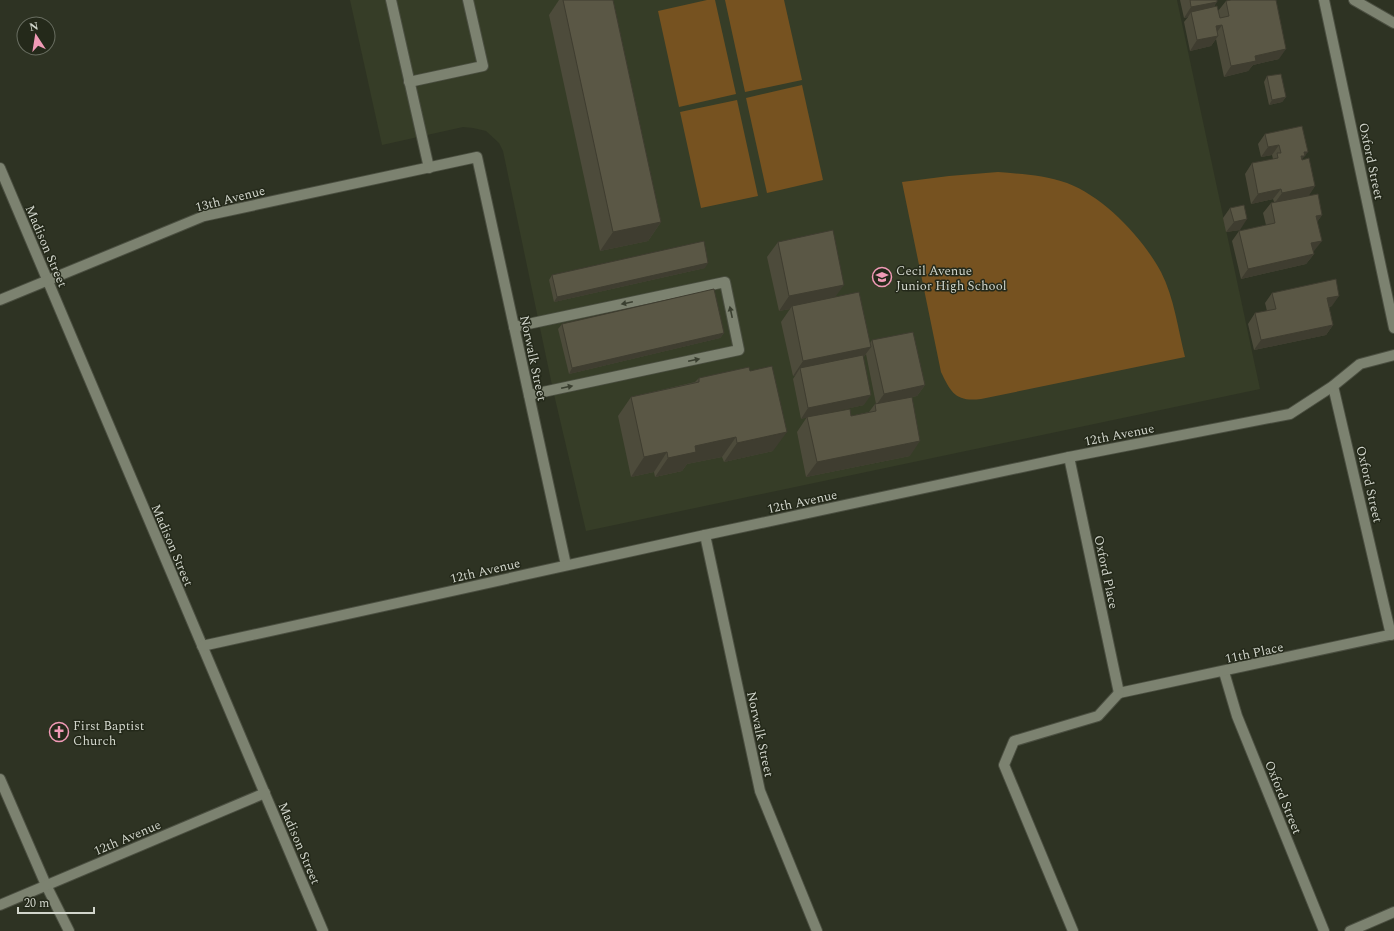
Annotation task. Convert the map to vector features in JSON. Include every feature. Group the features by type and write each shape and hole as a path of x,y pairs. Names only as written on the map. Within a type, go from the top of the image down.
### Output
{"street":[{"path":"391,0 429,168"},
{"path":"409,82 483,66 468,0"},
{"name":"Oxford Street","path":"1324,0 1394,328"},
{"path":"1354,0 1394,23"},
{"name":"13th Avenue","path":"0,300 204,216 477,157"},
{"name":"Norwalk Street","path":"477,157 566,565"},
{"name":"Madison Street","path":"0,168 46,280 323,931"},
{"path":"514,327 725,282 739,350 529,395"},
{"name":"12th Avenue","path":"202,646 566,565 1069,457 1290,414 1333,386 1360,364 1394,356"},
{"name":"Oxford Street","path":"1333,386 1393,634"},
{"name":"Oxford Place","path":"1069,457 1120,693"},
{"name":"Norwalk Street","path":"705,535 760,791 817,931"},
{"name":"11th Place","path":"1120,693 1224,672 1393,634"},
{"name":"Oxford Street","path":"1224,672 1237,716 1324,931"},
{"path":"1073,931 1004,766 1014,741 1098,716 1120,693"},
{"path":"0,779 46,885 69,931"},
{"name":"12th Avenue","path":"0,905 265,794"},
{"path":"1350,931 1394,912"}],"shaded area":[{"name":"Cecil Avenue Junior High School","path":"350,0 1177,0 1260,389 586,531 553,390 503,151 499,143 486,131 463,127 382,145"},
{"path":"707,0 715,0 736,94 679,107 658,11"},
{"path":"725,0 784,0 802,80 745,92"},
{"path":"802,85 823,180 767,193 746,98"},
{"path":"737,100 758,196 701,208 680,112"},
{"path":"998,172 1024,174 1067,183 1081,189 1095,198 1121,220 1144,245 1161,272 1172,302 1185,357 981,399 966,399 951,391 941,372 902,182"}],"building":[{"path":"563,0 613,0 661,222 613,232"},
{"path":"1190,0 1217,0 1217,2 1191,7"},
{"path":"1276,0 1286,49 1255,56 1256,61 1231,66 1222,25 1216,26 1218,36 1197,40 1191,12 1217,6 1220,18 1229,16 1226,1"},
{"path":"1281,74 1286,97 1272,100 1267,76"},
{"path":"1302,126 1308,152 1304,152 1305,156 1301,156 1302,160 1309,158 1315,186 1282,193 1281,189 1258,194 1252,163 1278,158 1277,153 1281,153 1279,145 1268,147 1265,134"},
{"path":"1318,194 1322,215 1316,216 1322,241 1311,243 1314,254 1248,269 1239,231 1275,223 1271,203"},
{"path":"1244,205 1247,219 1234,222 1230,208"},
{"path":"833,230 844,285 789,296 778,242"},
{"path":"704,241 708,263 557,297 552,275"},
{"path":"1336,279 1339,296 1327,298 1333,325 1261,340 1255,313 1276,309 1272,293"},
{"path":"714,289 724,333 572,368 562,324"},
{"path":"859,292 871,347 803,361 792,306"},
{"path":"913,332 925,385 884,394 872,340"},
{"path":"863,355 871,395 808,408 800,368"},
{"path":"772,366 787,432 737,443 736,437 695,446 696,452 668,458 667,452 644,457 631,397 699,382 699,378 749,367 750,371"},
{"path":"912,397 920,441 817,462 807,417 850,409 851,416 876,411 875,404"}],"place":[{"name":"Cecil Avenue Junior High School","path":"882,277"},
{"name":"First Baptist Church","path":"59,732"}]}
